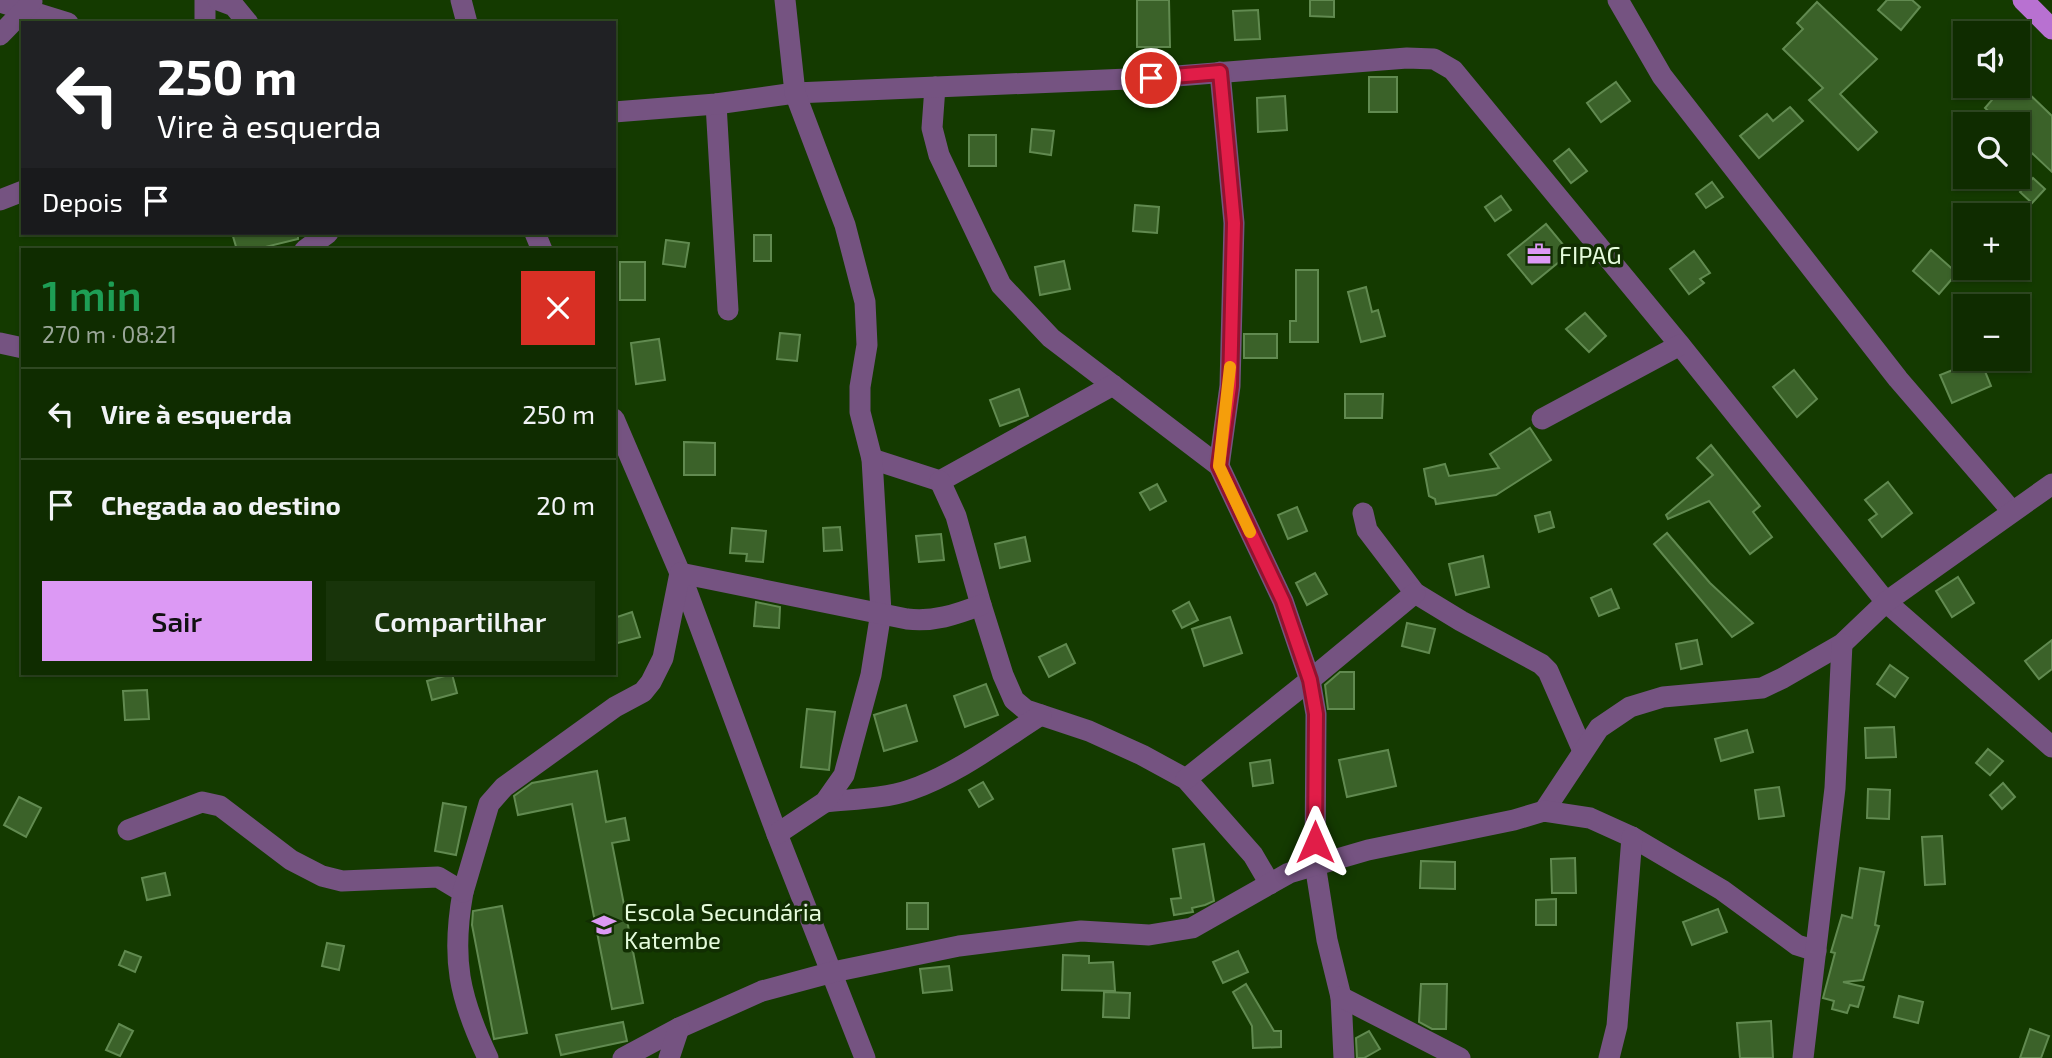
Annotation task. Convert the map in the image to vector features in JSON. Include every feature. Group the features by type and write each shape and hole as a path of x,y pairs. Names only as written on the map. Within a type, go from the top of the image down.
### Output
{"main road":[{"path":"2022,0 2052,29"}],"street":[{"path":"205,0 205,21"},
{"path":"461,0 466,21"},
{"path":"777,834 825,802 844,775 871,675 881,612 872,459 860,412 860,387 867,345 865,302 845,225 795,93 785,0"},
{"path":"1619,0 1661,76 1898,379 2012,511"},
{"path":"0,2 29,5 64,21"},
{"path":"229,2 246,21"},
{"path":"0,35 29,5"},
{"path":"616,112 716,104 795,93 1151,78 1407,58 1434,59 1453,70 1680,345 1886,602 2052,747"},
{"path":"1219,466 1230,386 1234,223 1220,72"},
{"path":"935,87 932,128 939,155 1001,285 1051,338 1219,466 1283,601 1310,680 1316,714 1315,864 1327,940 1341,997 1344,1058"},
{"path":"716,104 728,310"},
{"path":"0,200 21,192"},
{"path":"308,248 325,235"},
{"path":"0,343 21,348"},
{"path":"1542,419 1680,345"},
{"path":"872,459 940,481 1114,385"},
{"path":"616,424 680,573 777,834 865,1058"},
{"path":"940,481 956,516 981,606 1014,700 1026,710 1089,731 1186,779 1253,855 1270,884"},
{"path":"1544,811 1600,728 1630,707 1663,697 1762,688 1842,644 1886,602 2052,484"},
{"path":"1363,513 1367,530 1415,593 1541,664 1548,671 1583,751"},
{"path":"680,573 907,619 928,621 950,617 981,606"},
{"path":"488,1058 473,1027 460,981 457,952 463,892 489,804 495,796 615,707 643,692 663,658 680,573"},
{"path":"1186,779 1415,593"},
{"path":"1803,1058 1835,788 1842,644"},
{"path":"825,802 885,796 910,790 939,778 1041,715"},
{"path":"128,830 202,803 220,806 291,860 323,876 342,881 438,877 463,892"},
{"path":"623,1058 680,1028 762,991 832,972 959,946 1054,934 1081,931 1149,935 1192,928 1289,873 1315,864 1544,811 1590,818 1632,837 1722,890 1797,945 1815,951"},
{"path":"1609,1058 1617,1026 1632,837"},
{"path":"1341,997 1460,1058"},
{"path":"669,1058 680,1028"}],"building":[{"path":"1137,0 1169,0 1170,47 1137,47"},
{"path":"1310,0 1334,0 1334,17 1310,16"},
{"path":"1887,0 1912,0 1920,7 1901,30 1878,10"},
{"path":"1817,2 1877,59 1840,94 1877,132 1858,150 1809,100 1823,88 1783,49 1803,29 1797,23"},
{"path":"1258,10 1260,39 1235,40 1233,11"},
{"path":"1369,77 1397,77 1397,112 1369,112"},
{"path":"1616,82 1630,101 1601,122 1587,103"},
{"path":"2030,95 2052,116 2052,172 2030,151 2030,112 1989,112 1985,108 1992,100 1990,98 2030,98"},
{"path":"1285,96 1287,130 1258,132 1257,98"},
{"path":"1790,107 1803,121 1759,158 1740,136 1767,114 1773,121"},
{"path":"1032,129 1054,131 1051,155 1030,152"},
{"path":"969,135 996,135 996,166 969,166"},
{"path":"1569,149 1587,171 1571,183 1554,161"},
{"path":"2033,178 2045,189 2032,203 2020,192 2030,189"},
{"path":"1712,182 1723,197 1706,208 1696,194"},
{"path":"1501,196 1511,210 1495,221 1485,207"},
{"path":"1135,205 1159,207 1157,233 1133,231"},
{"name":"FIPAG","path":"1546,224 1570,253 1532,284 1508,255"},
{"path":"233,235 298,235 298,239 261,248 236,248"},
{"path":"754,235 771,235 771,261 754,261"},
{"path":"666,240 689,243 685,267 663,264"},
{"path":"1931,250 1953,269 1953,278 1939,294 1913,271"},
{"path":"1694,251 1710,273 1700,279 1704,283 1689,294 1670,269"},
{"path":"1064,261 1070,289 1040,295 1035,267"},
{"path":"620,262 645,262 645,300 620,300"},
{"path":"1296,270 1318,270 1318,342 1290,342 1290,321 1296,321"},
{"path":"1366,287 1372,312 1378,310 1385,336 1361,342 1348,292"},
{"path":"1585,313 1606,336 1589,352 1566,329"},
{"path":"780,333 800,335 797,361 777,359"},
{"path":"1244,334 1277,334 1277,358 1244,358"},
{"path":"659,339 665,380 636,384 631,343"},
{"path":"1794,370 1817,399 1797,417 1773,387"},
{"path":"1953,370 1985,371 1991,386 1952,403 1940,375"},
{"path":"1019,389 1028,416 1000,426 990,400"},
{"path":"1345,394 1383,394 1382,418 1345,418"},
{"path":"1530,428 1551,460 1496,495 1436,504 1435,499 1429,496 1424,469 1445,464 1449,476 1499,468 1490,454"},
{"path":"684,442 715,443 715,475 684,475"},
{"path":"1711,445 1760,506 1753,512 1772,537 1750,554 1709,501 1668,519 1666,515 1713,475 1697,458"},
{"path":"1888,482 1912,513 1882,537 1869,520 1877,514 1865,500"},
{"path":"1157,484 1166,501 1150,510 1140,493"},
{"path":"1297,507 1307,531 1288,539 1278,515"},
{"path":"1550,512 1554,527 1539,532 1535,516"},
{"path":"840,527 842,550 824,551 823,528"},
{"path":"732,528 766,531 763,562 746,561 747,554 730,553"},
{"path":"1667,533 1710,583 1753,623 1732,637 1654,544"},
{"path":"941,534 944,560 919,562 916,536"},
{"path":"1025,537 1030,561 1000,568 995,544"},
{"path":"1483,556 1489,587 1456,595 1449,564"},
{"path":"1315,573 1327,594 1307,605 1296,583"},
{"path":"1958,577 1974,603 1952,617 1936,591"},
{"path":"1611,589 1619,608 1599,616 1591,598"},
{"path":"756,602 780,607 779,628 754,626"},
{"path":"1189,602 1198,620 1182,628 1173,611"},
{"path":"632,612 640,637 616,643 616,617"},
{"path":"1230,617 1242,653 1204,666 1192,629"},
{"path":"1407,623 1435,629 1429,653 1402,646"},
{"path":"1697,640 1702,664 1681,669 1676,644"},
{"path":"2052,640 2052,669 2039,679 2025,661"},
{"path":"1066,644 1075,663 1049,677 1039,657"},
{"path":"1890,665 1908,678 1895,697 1877,684"},
{"path":"1340,672 1354,672 1354,709 1328,709 1325,685"},
{"path":"452,675 457,693 432,700 427,681"},
{"path":"986,684 998,715 965,727 954,696"},
{"path":"147,690 149,719 125,720 123,691"},
{"path":"906,705 917,741 884,751 874,715"},
{"path":"807,709 835,712 829,770 801,767"},
{"path":"1894,727 1896,757 1866,758 1865,728"},
{"path":"1747,730 1753,752 1721,761 1715,739"},
{"path":"1988,749 2003,761 1990,775 1976,763"},
{"path":"1388,750 1396,786 1347,797 1339,760"},
{"path":"1270,760 1273,783 1253,786 1250,763"},
{"path":"597,771 606,822 625,818 629,840 612,843 643,1003 612,1009 572,804 518,815 514,796 532,783"},
{"path":"983,782 993,799 979,807 969,790"},
{"path":"2003,783 2015,797 2002,809 1990,795"},
{"path":"1779,787 1784,816 1759,819 1755,790"},
{"path":"1868,789 1890,790 1889,819 1867,818"},
{"path":"19,797 41,808 26,837 4,825"},
{"path":"443,803 466,807 456,855 435,851"},
{"path":"1942,836 1945,884 1925,885 1922,837"},
{"path":"1204,844 1214,901 1192,908 1193,912 1174,915 1171,899 1181,898 1173,849"},
{"path":"1575,858 1576,893 1552,893 1551,859"},
{"path":"1421,861 1455,862 1455,889 1420,888"},
{"path":"1860,868 1884,872 1875,925 1879,926 1863,980 1843,982 1864,987 1858,1007 1850,1005 1847,1013 1832,1009 1834,1001 1823,998 1835,953 1831,952 1842,915 1852,918"},
{"path":"165,873 170,895 147,900 142,878"},
{"path":"1556,899 1556,925 1536,925 1536,900"},
{"path":"907,903 928,903 928,929 907,929"},
{"path":"502,906 527,1033 494,1039 472,925 473,911"},
{"path":"1718,909 1727,932 1692,945 1683,922"},
{"path":"327,943 344,946 339,970 322,966"},
{"path":"125,951 141,957 135,972 119,965"},
{"path":"1238,951 1248,972 1223,983 1213,962"},
{"path":"1063,955 1089,956 1089,963 1113,962 1115,991 1062,990"},
{"path":"949,966 952,990 923,993 920,969"},
{"path":"1246,984 1274,1031 1281,1031 1281,1047 1253,1048 1252,1026 1233,992"},
{"path":"1421,984 1447,984 1446,1029 1432,1029 1419,1022"},
{"path":"1104,992 1130,993 1129,1018 1103,1017"},
{"path":"1899,996 1923,1002 1918,1023 1894,1017"},
{"path":"1771,1021 1773,1058 1740,1058 1737,1023"},
{"path":"623,1022 627,1041 561,1055 556,1035"},
{"path":"119,1024 133,1031 120,1056 106,1050"},
{"path":"2030,1029 2049,1036 2041,1058 2020,1058"},
{"path":"1369,1031 1380,1049 1364,1058 1357,1058 1356,1038"}],"slow traffic":[{"path":"1230,367 1219,466 1250,532"}],"place":[{"name":"FIPAG","path":"1539,254"},
{"name":"Escola Secundária Katembe","path":"604,925"}],"route":[{"path":"1151,78 1220,72 1234,223 1230,386 1219,466 1283,601 1310,680 1316,714 1315,842"}]}
